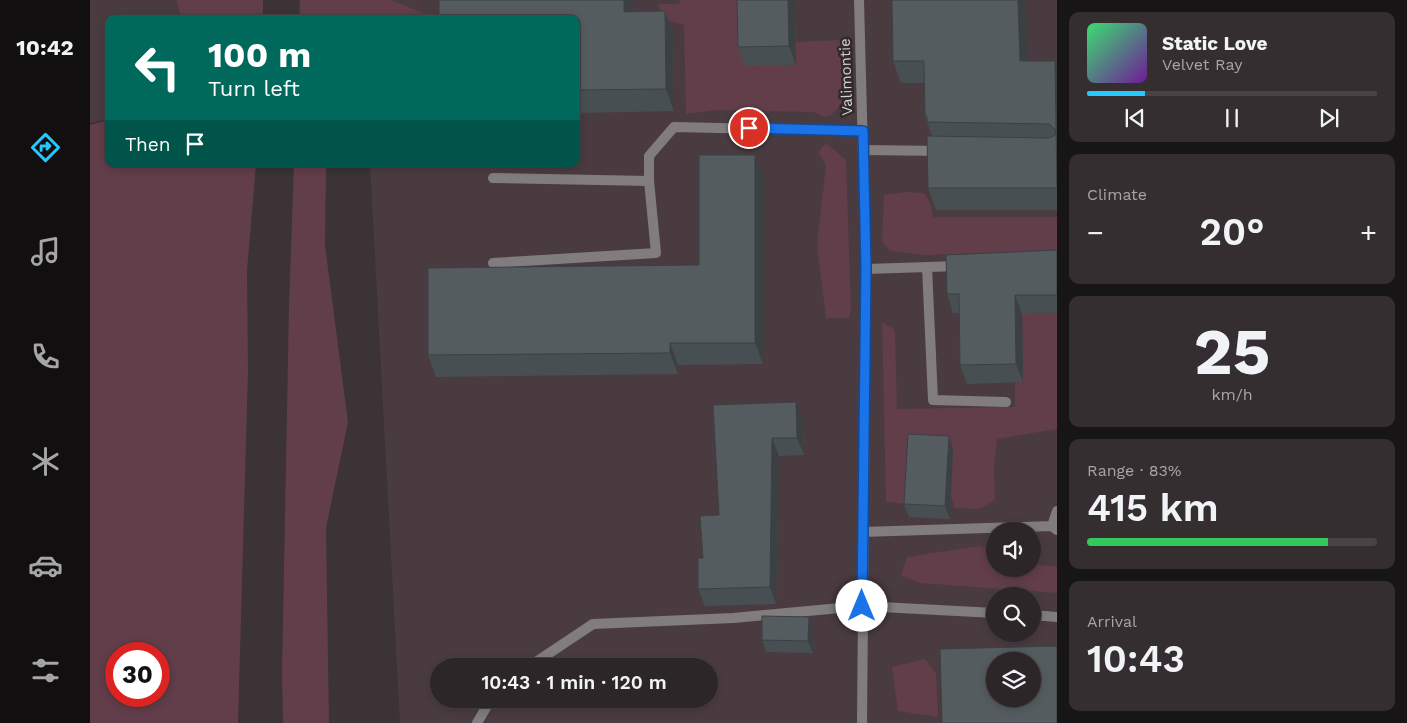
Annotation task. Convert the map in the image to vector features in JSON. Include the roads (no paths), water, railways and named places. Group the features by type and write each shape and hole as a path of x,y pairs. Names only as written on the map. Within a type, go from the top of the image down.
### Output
{"street":[{"name":"Valimontie","path":"859,0 866,268 862,532 862,723"},
{"path":"493,263 656,254 649,182 649,156 674,127 863,131"},
{"path":"864,150 950,151"},
{"path":"493,178 649,182"},
{"path":"866,268 973,266"},
{"path":"926,267 933,400 1006,402"},
{"path":"862,532 1054,528 1057,511"},
{"path":"542,658 593,624 733,618 862,606 986,613"},
{"path":"1041,616 1057,617"},
{"path":"477,723 486,708"}]}
